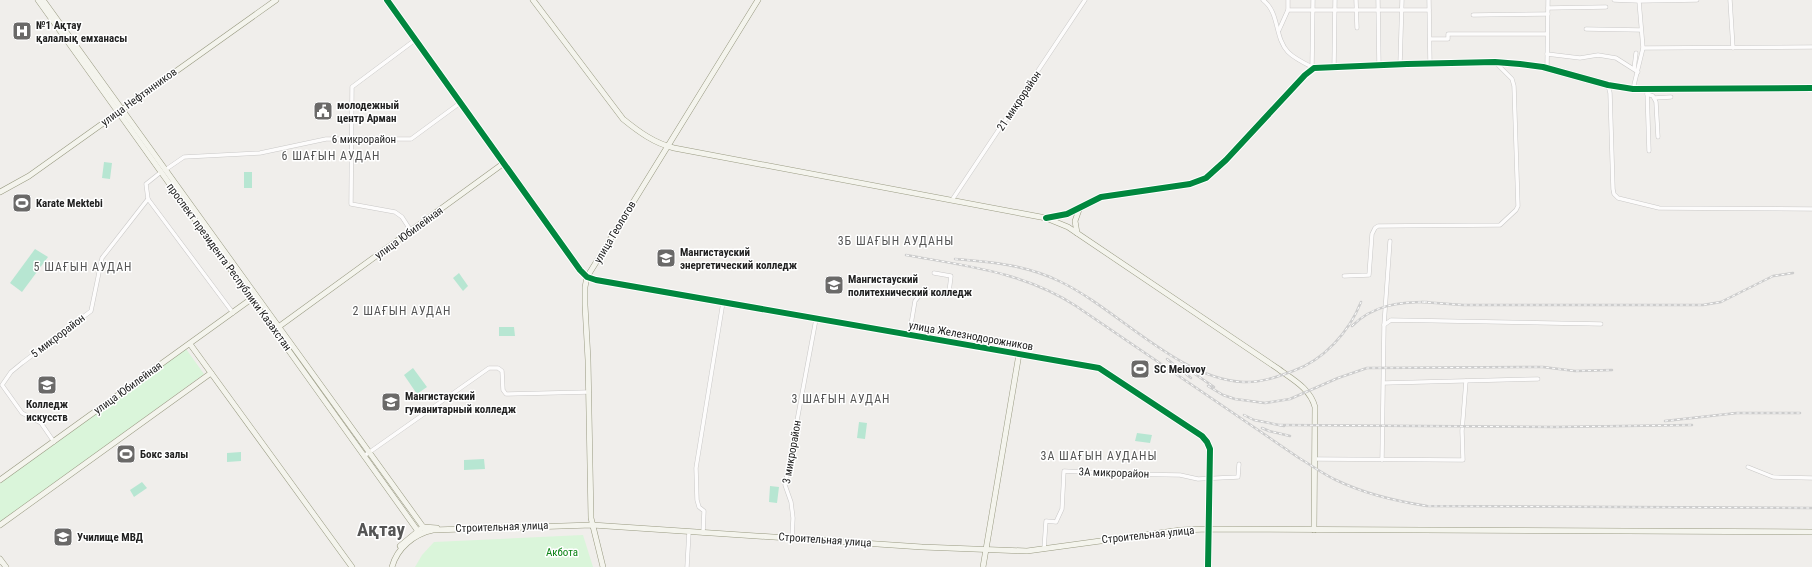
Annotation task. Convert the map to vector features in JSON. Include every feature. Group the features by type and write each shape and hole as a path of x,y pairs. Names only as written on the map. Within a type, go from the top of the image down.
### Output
{"street":[{"name":"проспект президента Республики Казахстан","path":"38,0 50,14 422,531"},
{"name":"проспект президента Республики Казахстан","path":"43,0 50,14"},
{"name":"улица Нефтянников","path":"0,192 29,176 119,110 276,0"},
{"path":"387,0 580,270 587,277"},
{"path":"534,0 623,119 638,132 666,146 1046,218 1068,227 1277,368 1308,391 1313,399 1315,407 1314,530"},
{"name":"улица Геологов","path":"603,567 592,525 585,293 587,277 757,0"},
{"name":"21 микрорайон","path":"952,200 1085,0"},
{"path":"1263,0 1272,9 1281,40 1288,51 1313,68 1495,62 1547,68 1608,85 1647,92 1812,88"},
{"path":"1279,30 1288,10 1288,0"},
{"path":"1046,218 1061,216 1101,197 1190,184 1206,178 1226,160 1300,80 1313,68 1312,0"},
{"path":"1334,68 1335,0"},
{"path":"1356,0 1357,28"},
{"path":"1378,0 1379,66"},
{"path":"1400,64 1402,0"},
{"path":"1429,0 1430,64"},
{"path":"1547,68 1548,0"},
{"path":"1614,0 1697,0"},
{"path":"1730,0 1733,48"},
{"path":"1633,89 1643,48 1638,1"},
{"path":"1548,8 1606,7"},
{"path":"1288,10 1429,10"},
{"path":"1473,15 1548,14"},
{"path":"1586,29 1641,30"},
{"path":"1430,39 1448,39 1448,34 1547,34"},
{"path":"411,231 402,217 395,212 351,204 352,87 415,40"},
{"path":"1643,48 1812,47"},
{"path":"1634,69 1636,53"},
{"path":"1547,54 1580,58 1598,55 1616,58 1638,72"},
{"path":"1344,276 1369,274 1372,234 1374,228 1378,226 1498,225 1516,210 1518,206 1514,86 1512,79 1495,62"},
{"path":"1608,85 1610,93 1613,189 1614,194 1618,198 1659,208 1812,209"},
{"path":"1647,92 1654,98 1658,137"},
{"path":"1647,92 1649,150"},
{"path":"1654,98 1672,97"},
{"name":"6 микрорайон","path":"163,171 184,157 260,154 326,139 411,139 460,103"},
{"name":"улица Юбилейная","path":"276,329 504,163"},
{"path":"163,171 146,184 148,199 233,313"},
{"name":"5 микрорайон","path":"54,442 41,423 22,414 2,385 11,372 91,311 102,258 148,199"},
{"path":"1077,233 1075,221 1080,207"},
{"path":"1382,460 1384,325 1390,241"},
{"path":"909,336 915,301 923,291 949,292 951,276 934,272"},
{"name":"улица Железнодорожников","path":"587,277 909,336 1099,368 1202,436 1207,442 1210,449 1208,567"},
{"name":"улица Юбилейная","path":"0,480 254,298"},
{"path":"703,533 704,511 699,507 697,500 696,468 723,302"},
{"name":"3 микрорайон","path":"792,538 793,518 791,502 785,485 816,318"},
{"path":"1384,325 1391,320 1601,324"},
{"path":"190,344 352,567"},
{"path":"983,567 1019,354"},
{"path":"366,454 489,368 498,368 502,371 503,390 506,394 589,392"},
{"path":"0,525 211,373"},
{"path":"1384,384 1538,379"},
{"path":"1315,460 1463,460 1462,431 1466,381"},
{"name":"3А микрорайон","path":"1044,549 1046,521 1056,522 1062,509 1064,471 1180,475 1192,478 1238,478 1239,464"},
{"path":"1748,467 1773,477 1812,478"},
{"name":"Строительная улица","path":"422,531 433,527 442,530 592,525 986,550 1027,551 1181,530 1208,529 1812,532"},
{"path":"391,567 397,550 422,531"},
{"path":"687,567 689,532"},
{"path":"0,559 6,567"}],"green space":[{"path":"104,162 112,163 110,179 102,178"},
{"path":"244,172 252,172 252,188 244,188"},
{"path":"35,249 48,257 22,292 10,283"},
{"path":"459,273 468,286 463,291 453,278"},
{"path":"499,327 514,327 515,336 499,336"},
{"path":"186,349 204,374 0,523 0,482"},
{"path":"413,368 427,387 417,394 404,375"},
{"path":"859,422 867,423 865,439 857,438"},
{"path":"1137,433 1152,435 1150,443 1135,441"},
{"path":"241,452 241,461 227,462 227,453"},
{"path":"484,459 485,469 464,470 464,460"},
{"path":"142,482 147,488 134,497 130,490"},
{"path":"770,486 779,487 777,503 769,502"},
{"name":"Акбота","path":"583,535 593,567 415,567 422,555 434,542"}],"railway":[{"path":"906,255 994,272 1036,285 1056,294 1331,478 1380,496 1427,506 1812,508"},
{"path":"955,259 1009,265 1048,276 1082,294 1149,341 1195,369 1219,378 1243,382 1262,381 1293,371 1315,360 1334,344 1350,324 1361,302"},
{"path":"1422,302 1463,305 1703,305 1721,302 1773,276 1793,273"},
{"path":"1352,326 1369,313 1387,306 1427,302"},
{"path":"1167,359 1191,378"},
{"path":"1208,386 1223,395 1235,399 1265,403 1290,399 1338,378 1367,368 1543,367 1575,371 1612,370"},
{"path":"1189,370 1214,387"},
{"path":"1665,421 1737,413 1800,413"},
{"path":"1244,415 1254,420 1284,426"},
{"path":"1280,425 1555,427 1692,425"},
{"path":"1262,428 1290,436"}],"cycle path":[{"path":"387,0 580,270 587,277 596,280 1099,368 1202,436 1207,442 1210,449 1208,567"},
{"path":"1046,218 1067,214 1101,197 1190,184 1206,178 1226,160 1305,75 1314,68 1495,62 1543,67 1608,85 1633,89 1812,88"}],"place":[{"name":"№1 Ақтау қалалық емханасы","path":"22,31"},
{"name":"молодежный центр Арман","path":"323,111"},
{"name":"Karate Mektebi","path":"22,203"},
{"name":"Мангистауский энергетический колледж","path":"666,258"},
{"name":"Мангистауский политехнический колледж","path":"834,285"},
{"name":"SC Melovoy","path":"1140,369"},
{"name":"Колледж искусств","path":"47,385"},
{"name":"Мангистауский гуманитарный колледж","path":"391,402"},
{"name":"Бокс залы","path":"126,454"},
{"name":"Училище МВД","path":"63,537"}],"district":[{"name":"6 ШАҒЫН АУДАН","path":"331,156"},
{"name":"3Б ШАҒЫН АУДАНЫ","path":"896,241"},
{"name":"5 ШАҒЫН АУДАН","path":"83,267"},
{"name":"2 ШАҒЫН АУДАН","path":"402,311"},
{"name":"3 ШАҒЫН АУДАН","path":"841,399"},
{"name":"3А ШАҒЫН АУДАНЫ","path":"1099,456"},
{"name":"Ақтау","path":"381,529"}]}
